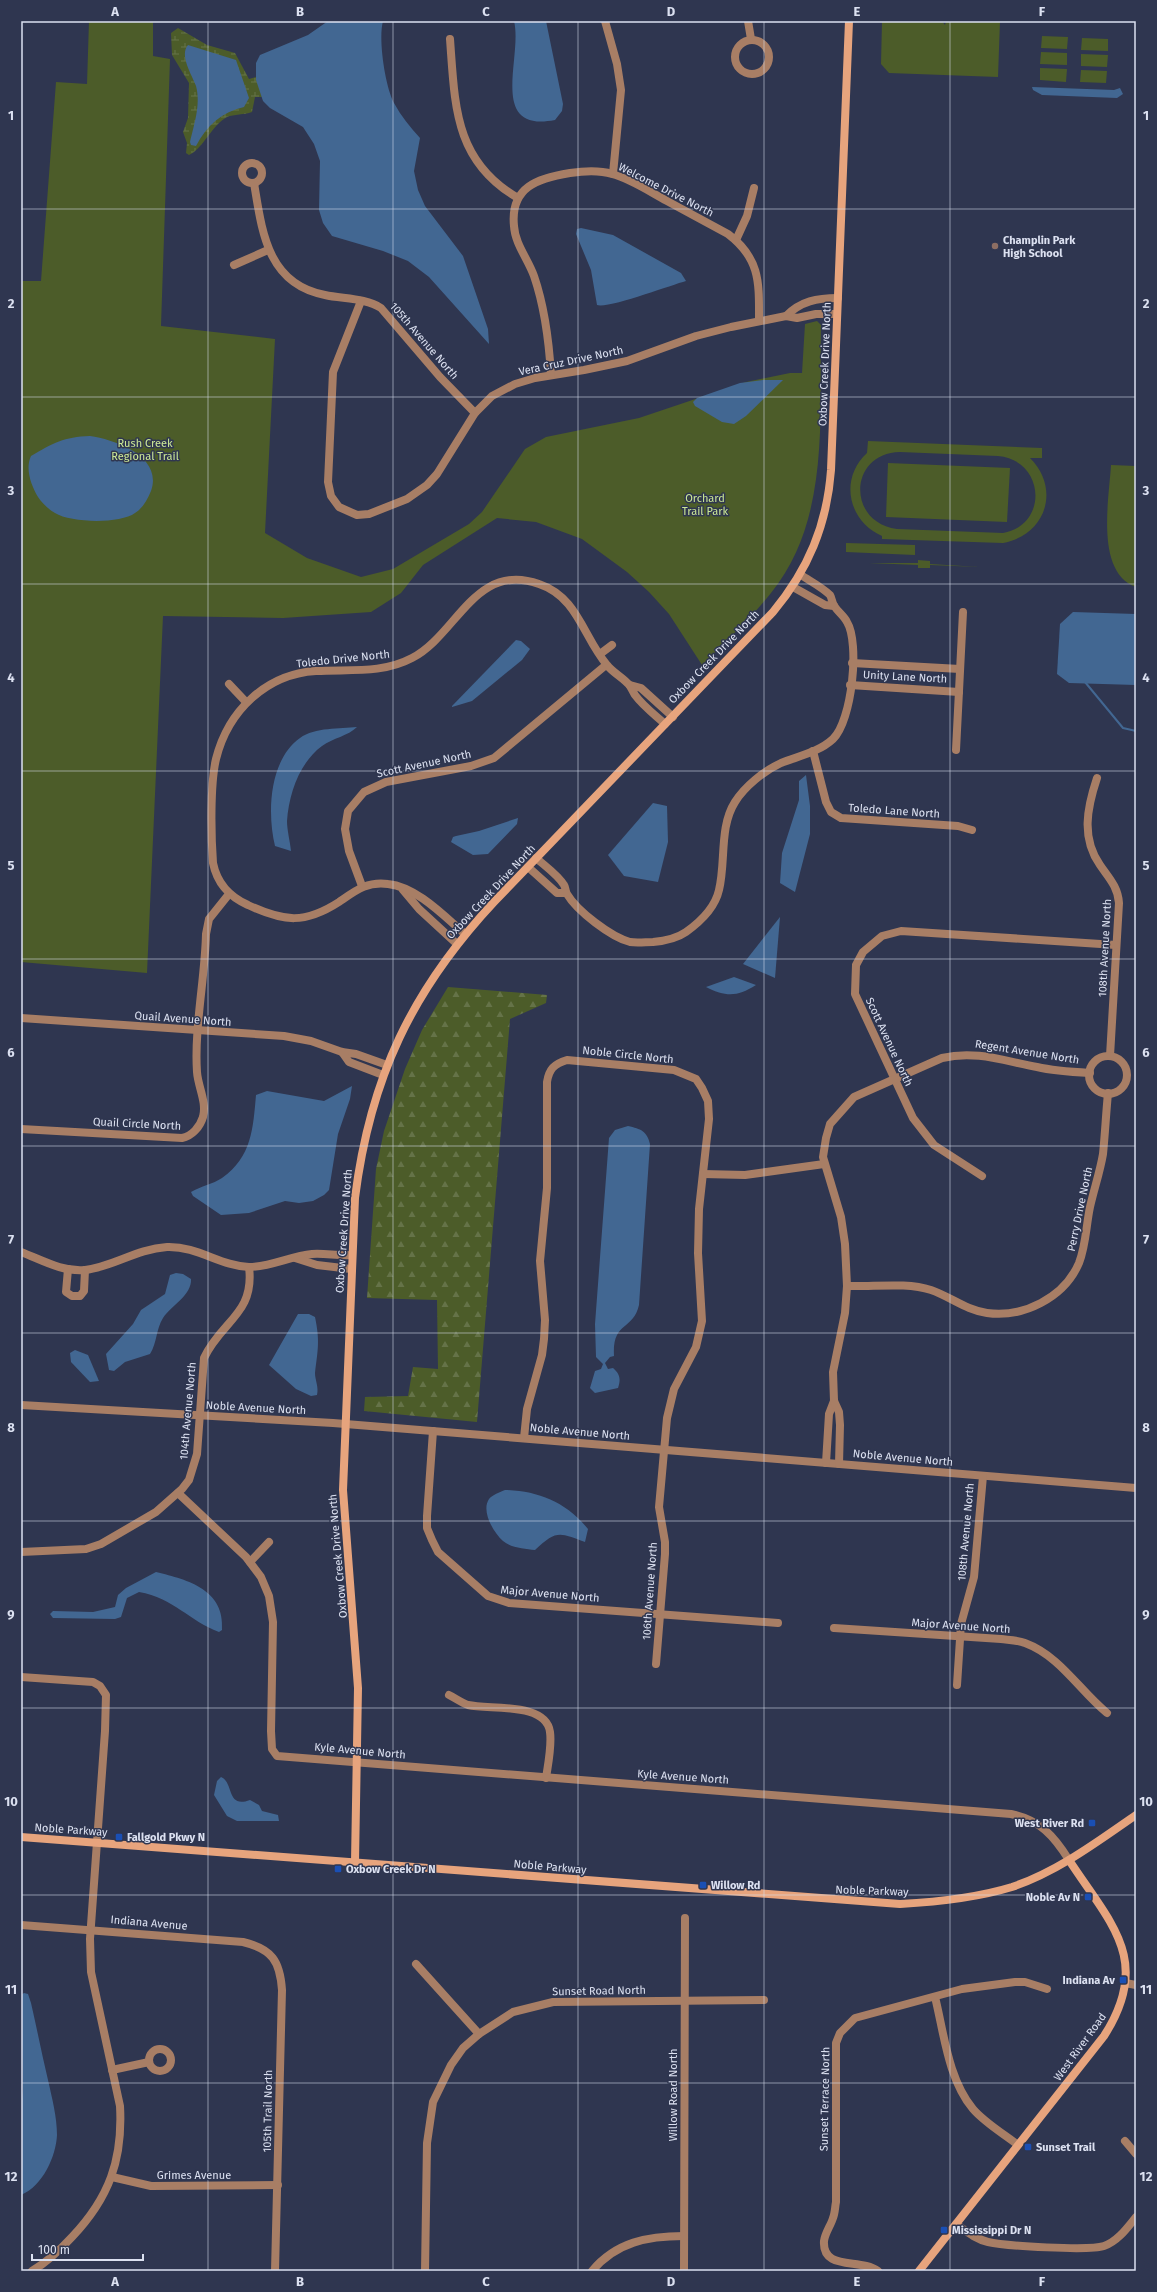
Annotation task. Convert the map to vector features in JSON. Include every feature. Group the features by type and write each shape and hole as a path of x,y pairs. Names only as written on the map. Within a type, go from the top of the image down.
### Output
{"street":[{"path":"605,21 617,64 621,86 616,151 612,174"},
{"path":"748,21 751,39"},
{"name":"Oxbow Creek Drive North","path":"354,1862 357,1762 355,1639 344,1505 345,1424 351,1256 355,1198 360,1161 373,1105 383,1074 416,1005 457,944 536,858 773,612 794,587 819,535 830,489 849,21"},
{"path":"450,39 457,112 469,148 478,165 489,178 518,198 514,212 515,234 530,265 541,299 548,339 551,375"},
{"path":"751,39 756,40 766,46 770,56 769,61 763,70 753,74 742,71 738,66 735,55 740,44 751,39"},
{"name":"Welcome Drive North","path":"518,198 528,187 546,177 590,172 612,174 712,225 736,240 752,260 758,276 759,321"},
{"name":"105th Avenue North","path":"254,183 268,250 289,278 305,288 325,295 376,305 387,313 440,377 475,413"},
{"path":"736,240 747,216 754,188"},
{"path":"234,266 268,250"},
{"name":"Vera Cruz Drive North","path":"786,316 795,307 809,301 838,298"},
{"name":"Vera Cruz Drive North","path":"361,301 334,364 331,381 328,482 331,496 339,507 351,514 363,516 414,495 437,474 475,413 492,396 504,389 526,380 627,361 696,336 759,321 786,316 797,318 816,314 837,314"},
{"path":"536,858 560,879 564,885 566,893 589,916 615,936 631,942 663,941 681,935 697,924 710,910 719,892 724,868 726,829 729,814 735,802 761,776 780,764 813,751 834,738 843,725 848,709 852,663 852,632 847,621 834,606 830,596 801,575"},
{"name":"Toledo Drive North","path":"229,894 221,884 213,863 214,772 219,749 228,727 246,702 272,683 297,674 316,671 376,669 410,660 436,641 475,596 488,587 503,582 520,581 538,583 564,598 576,612 606,665 630,685"},
{"path":"794,587 825,605 834,606"},
{"name":"Unity Lane North","path":"956,750 963,612"},
{"path":"600,654 612,645"},
{"name":"Unity Lane North","path":"852,663 960,669"},
{"name":"Scott Avenue North","path":"362,886 349,852 345,829 348,811 364,792 386,782 471,766 494,758 606,665"},
{"path":"229,684 246,702"},
{"path":"630,685 642,688 673,717"},
{"path":"630,685 634,695 665,724"},
{"name":"Unity Lane North","path":"850,685 959,692"},
{"name":"Toledo Lane North","path":"813,751 826,802 831,812 841,818 958,826 972,830"},
{"name":"108th Avenue North","path":"1097,778 1087,813 1088,840 1093,853 1118,894 1110,1056"},
{"path":"528,867 557,893 566,893"},
{"path":"199,1031 209,919 229,894 242,903 262,912 285,919 329,913 362,886 387,884 417,893 465,934"},
{"path":"403,890 419,909 457,944"},
{"name":"Scott Avenue North","path":"982,1176 945,1153 926,1137 913,1118 855,994 856,965 863,952 882,936 901,931 1116,944"},
{"name":"Quail Avenue North","path":"21,1018 294,1037 342,1052 356,1054 387,1065"},
{"name":"Quail Circle North","path":"21,1129 167,1138 189,1136 196,1130 202,1118 204,1105 197,1072 199,1031"},
{"name":"Quail Avenue North","path":"342,1052 349,1062 383,1074"},
{"name":"Regent Avenue North","path":"834,1402 833,1372 845,1313 847,1286 845,1244 840,1217 822,1157 830,1124 838,1113 854,1097 942,1058 972,1054 1039,1068 1090,1073"},
{"path":"1104,1056 1110,1056 1121,1061 1127,1070 1127,1076 1126,1082 1119,1090 1108,1093 1097,1089 1093,1085 1090,1073 1094,1062 1104,1056"},
{"name":"Noble Circle North","path":"524,1438 527,1409 542,1355 544,1339 545,1320 540,1262 547,1188 547,1082 549,1071 558,1063 580,1061 674,1070 696,1079 708,1101 709,1119 703,1174 698,1253 702,1320 700,1335 691,1358 674,1389 670,1404 664,1449"},
{"path":"1127,1076 1136,1077"},
{"name":"Perry Drive North","path":"847,1286 918,1287 931,1290 971,1310 1000,1314 1021,1312 1055,1294 1069,1279 1079,1263 1085,1241 1090,1207 1103,1155 1108,1093"},
{"path":"703,1174 745,1176 824,1164"},
{"path":"21,1252 68,1269 85,1270 136,1253 168,1247 183,1248 201,1252 225,1262 249,1267 311,1254 351,1256"},
{"path":"295,1258 317,1265 351,1269"},
{"name":"104th Avenue North","path":"21,1552 86,1550 101,1544 156,1512 178,1494 189,1480 194,1466 204,1358 209,1346 246,1302 250,1285 249,1267"},
{"path":"68,1269 66,1292 72,1296 80,1296 84,1291 85,1270"},
{"path":"826,1463 829,1414 834,1402"},
{"path":"834,1402 839,1412 839,1464"},
{"name":"Noble Avenue North","path":"21,1405 345,1424 1136,1488"},
{"name":"Major Avenue North","path":"433,1431 427,1528 438,1552 488,1596 509,1603 778,1623"},
{"name":"106th Avenue North","path":"656,1664 665,1554 665,1542 659,1508 664,1449"},
{"name":"108th Avenue North","path":"956,1685 962,1624 974,1576 983,1476"},
{"path":"178,1494 228,1539 250,1562 269,1542"},
{"name":"Kyle Avenue North","path":"250,1562 260,1577 269,1596 274,1622 270,1731 272,1749 277,1756 1011,1814 1037,1823 1047,1830 1069,1860"},
{"name":"Major Avenue North","path":"834,1628 961,1636 1024,1642 1044,1652 1055,1660 1092,1701 1107,1713"},
{"path":"21,1677 93,1682 100,1686 106,1695 105,1731 91,1930 91,1972 120,2106 121,2127 119,2150 112,2177 102,2200 89,2220 42,2269 32,2271"},
{"path":"449,1695 467,1705 529,1711 540,1715 548,1724 550,1733 546,1778"},
{"path":"1069,1860 1136,1816"},
{"name":"Noble Parkway","path":"21,1837 900,1904 957,1898 997,1891 1036,1878 1069,1860"},
{"name":"West River Road","path":"919,2271 1104,2036 1117,2014 1125,1983 1126,1960 1121,1939 1069,1860"},
{"name":"Willow Road North","path":"684,2271 685,1918"},
{"name":"Indiana Avenue","path":"21,1925 243,1942 259,1946 271,1955"},
{"name":"105th Trail North","path":"271,1955 281,1972 282,1990 275,2271"},
{"path":"416,1964 478,2034"},
{"name":"Sunset Terrace North","path":"878,2271 864,2264 834,2262 828,2256 825,2248 824,2240 834,2216 836,2202 836,2044 840,2033 855,2018 962,1989 1003,1983 1026,1982 1046,1989"},
{"path":"1125,1983 1136,1985"},
{"path":"935,1997 954,2073 965,2098 980,2116 1018,2145"},
{"name":"Sunset Road North","path":"424,2271 427,2143 433,2102 451,2065 463,2048 478,2034 513,2012 552,2002 764,2000"},
{"path":"112,2070 149,2062"},
{"path":"1125,2141 1136,2154"},
{"name":"Grimes Avenue","path":"112,2177 151,2186 278,2185"},
{"path":"956,2224 970,2235 987,2242 1088,2249 1106,2245 1117,2238 1136,2217"},
{"path":"592,2271 608,2255 635,2241 651,2238 684,2236"}],"green space":[{"name":"Rush Creek Regional Trail","path":"89,21 153,21 153,56 170,59 161,326 275,339 265,533 307,558 361,577 393,569 469,524 482,512 525,449 546,437 639,418 746,382 790,373 802,373 805,324 817,321 821,325 821,394 818,465 813,499 804,533 790,564 771,593 746,621 702,665 669,614 649,592 627,572 582,539 536,522 497,518 423,565 401,593 371,612 283,618 163,616 147,973 21,962 21,281 41,281 56,82 87,84"},
{"path":"882,21 942,21 945,25 946,21 1000,21 998,77 889,73 881,64"},
{"path":"178,28 207,45 235,53 249,79 256,77 262,97 255,97 252,112 227,117 194,152 189,155 186,153 187,143 183,132 188,118 189,83 172,55 171,33"},
{"path":"1042,36 1068,37 1067,49 1041,48"},
{"path":"1082,38 1108,39 1108,51 1081,50"},
{"path":"1041,52 1067,53 1067,65 1040,64"},
{"path":"1081,54 1108,55 1107,67 1081,66"},
{"path":"1040,68 1067,69 1066,82 1040,80"},
{"path":"1081,70 1107,71 1106,83 1080,82"},
{"path":"868,441 1042,448 1042,458 1030,458 1040,470 1045,483 1046,496 1044,509 1039,521 1030,531 1018,538 1003,543 882,539 882,536 870,529 861,520 851,499 850,487 853,475 858,463 867,453","holes":["900,452 998,456 1014,460 1025,469 1032,480 1035,493 1034,506 1028,518 1018,528 1003,533 897,529 880,524 869,514 862,502 860,488 863,475 871,463 883,455"]},
{"path":"888,463 1010,468 1007,522 886,517"},
{"path":"1111,465 1136,466 1136,587 1123,579 1115,567 1110,551 1107,534 1107,515"},
{"path":"846,543 915,545 915,555 846,552"},
{"path":"918,560 930,561 930,564 980,567 930,565 930,568 918,568 918,565 869,563 918,563"},
{"path":"448,987 547,995 546,1003 510,1019 477,1422 364,1411 365,1397 408,1396 413,1367 438,1369 437,1300 367,1298 376,1169 384,1131 405,1069 422,1030"}],"water":[{"path":"328,21 383,21 381,39 383,62 388,86 394,103 409,126 420,138 414,171 418,190 425,206 463,256 488,329 489,344 429,277 408,261 383,251 332,236 323,223 319,210 320,161 314,144 303,127 270,108 263,101 256,80 256,63 260,55 308,35"},
{"path":"514,21 546,21 563,104 562,111 555,120 534,121 521,115 515,104 512,89 516,36"},
{"path":"188,45 236,60 249,98 244,107 229,112 216,120 200,138 196,146 191,145 190,142 198,100 196,86 189,71 185,54"},
{"path":"1032,87 1114,90 1120,88 1123,94 1117,98 1042,95 1033,90"},
{"path":"581,228 613,235 681,273 686,281 613,304 597,305 591,270 576,234 577,229"},
{"path":"763,380 783,380 746,416 734,424 722,422 695,406 693,402 697,398 740,383"},
{"path":"90,436 113,442 135,452 144,460 150,469 153,479 151,491 140,509 128,517 95,521 72,519 62,516 45,506 33,487 29,472 29,461 31,456 66,439"},
{"path":"1073,612 1136,614 1136,685 1069,683 1057,674 1060,624"},
{"path":"516,640 521,641 530,649 522,660 472,701 452,707 452,706"},
{"path":"357,727 349,733 322,746 314,753 302,769 293,789 288,810 287,824 291,851 275,846 271,818 273,788 276,773 290,748 306,734 320,730"},
{"path":"806,775 810,806 810,834 795,892 780,883 782,853 799,800 799,781"},
{"path":"653,803 667,806 668,842 658,882 624,876 608,855"},
{"path":"518,818 517,824 488,854 473,855 451,842 453,837 479,831"},
{"path":"780,917 775,978 743,964"},
{"path":"734,977 756,985 737,994 720,993 706,987"},
{"path":"352,1086 350,1099 338,1134 329,1190 324,1195 313,1201 299,1203 285,1201 249,1213 221,1215 193,1196 191,1192 222,1178 240,1161 252,1130 256,1095 267,1091 324,1101"},
{"path":"628,1126 643,1131 650,1144 639,1305 632,1319 619,1331 616,1337 614,1356 610,1357 605,1363 608,1369 613,1368 617,1372 620,1379 618,1388 595,1393 590,1388 595,1371 601,1369 603,1364 596,1357 595,1324 609,1138 615,1130"},
{"path":"176,1273 183,1274 191,1279 190,1285 185,1295 163,1318 150,1354 125,1362 114,1371 109,1370 106,1354 133,1324 141,1310 165,1294 170,1275"},
{"path":"298,1314 309,1314 315,1317 317,1325 318,1351 315,1373 318,1389 317,1395 311,1396 296,1389 269,1365"},
{"path":"75,1350 88,1355 99,1381 90,1382 71,1362 70,1353"},
{"path":"505,1490 529,1493 561,1505 588,1529 585,1542 569,1536 558,1535 548,1539 535,1550 518,1548 506,1543 499,1537 492,1527 486,1509 490,1498"},
{"path":"156,1572 192,1583 211,1596 218,1605 221,1616 222,1630 219,1632 208,1627 162,1599 139,1592 127,1598 121,1617 115,1619 53,1618 50,1614 53,1611 93,1612 115,1607 118,1595 126,1588"},
{"path":"221,1777 228,1784 231,1794 237,1801 242,1802 250,1800 259,1805 262,1811 278,1815 279,1821 237,1821 227,1816 214,1795 217,1781"},
{"path":"24,1993 28,1994 31,2003 54,2108 57,2135 54,2152 47,2170 36,2185 21,2195 21,2111 23,2089 21,1995"}],"waterway":[{"path":"1085,682 1123,728 1136,731"}],"place":[{"name":"Champlin Park High School","path":"995,246"},
{"name":"West River Rd","path":"1092,1823"},
{"name":"Fallgold Pkwy N","path":"119,1837"},
{"name":"Oxbow Creek Dr N","path":"338,1869"},
{"name":"Willow Rd","path":"703,1885"},
{"name":"Noble Av N","path":"1088,1897"},
{"name":"Indiana Av","path":"1123,1980"},
{"name":"Sunset Trail","path":"1028,2147"},
{"name":"Mississippi Dr N","path":"944,2230"}],"park label":[{"name":"Orchard Trail Park","path":"705,504"}]}
